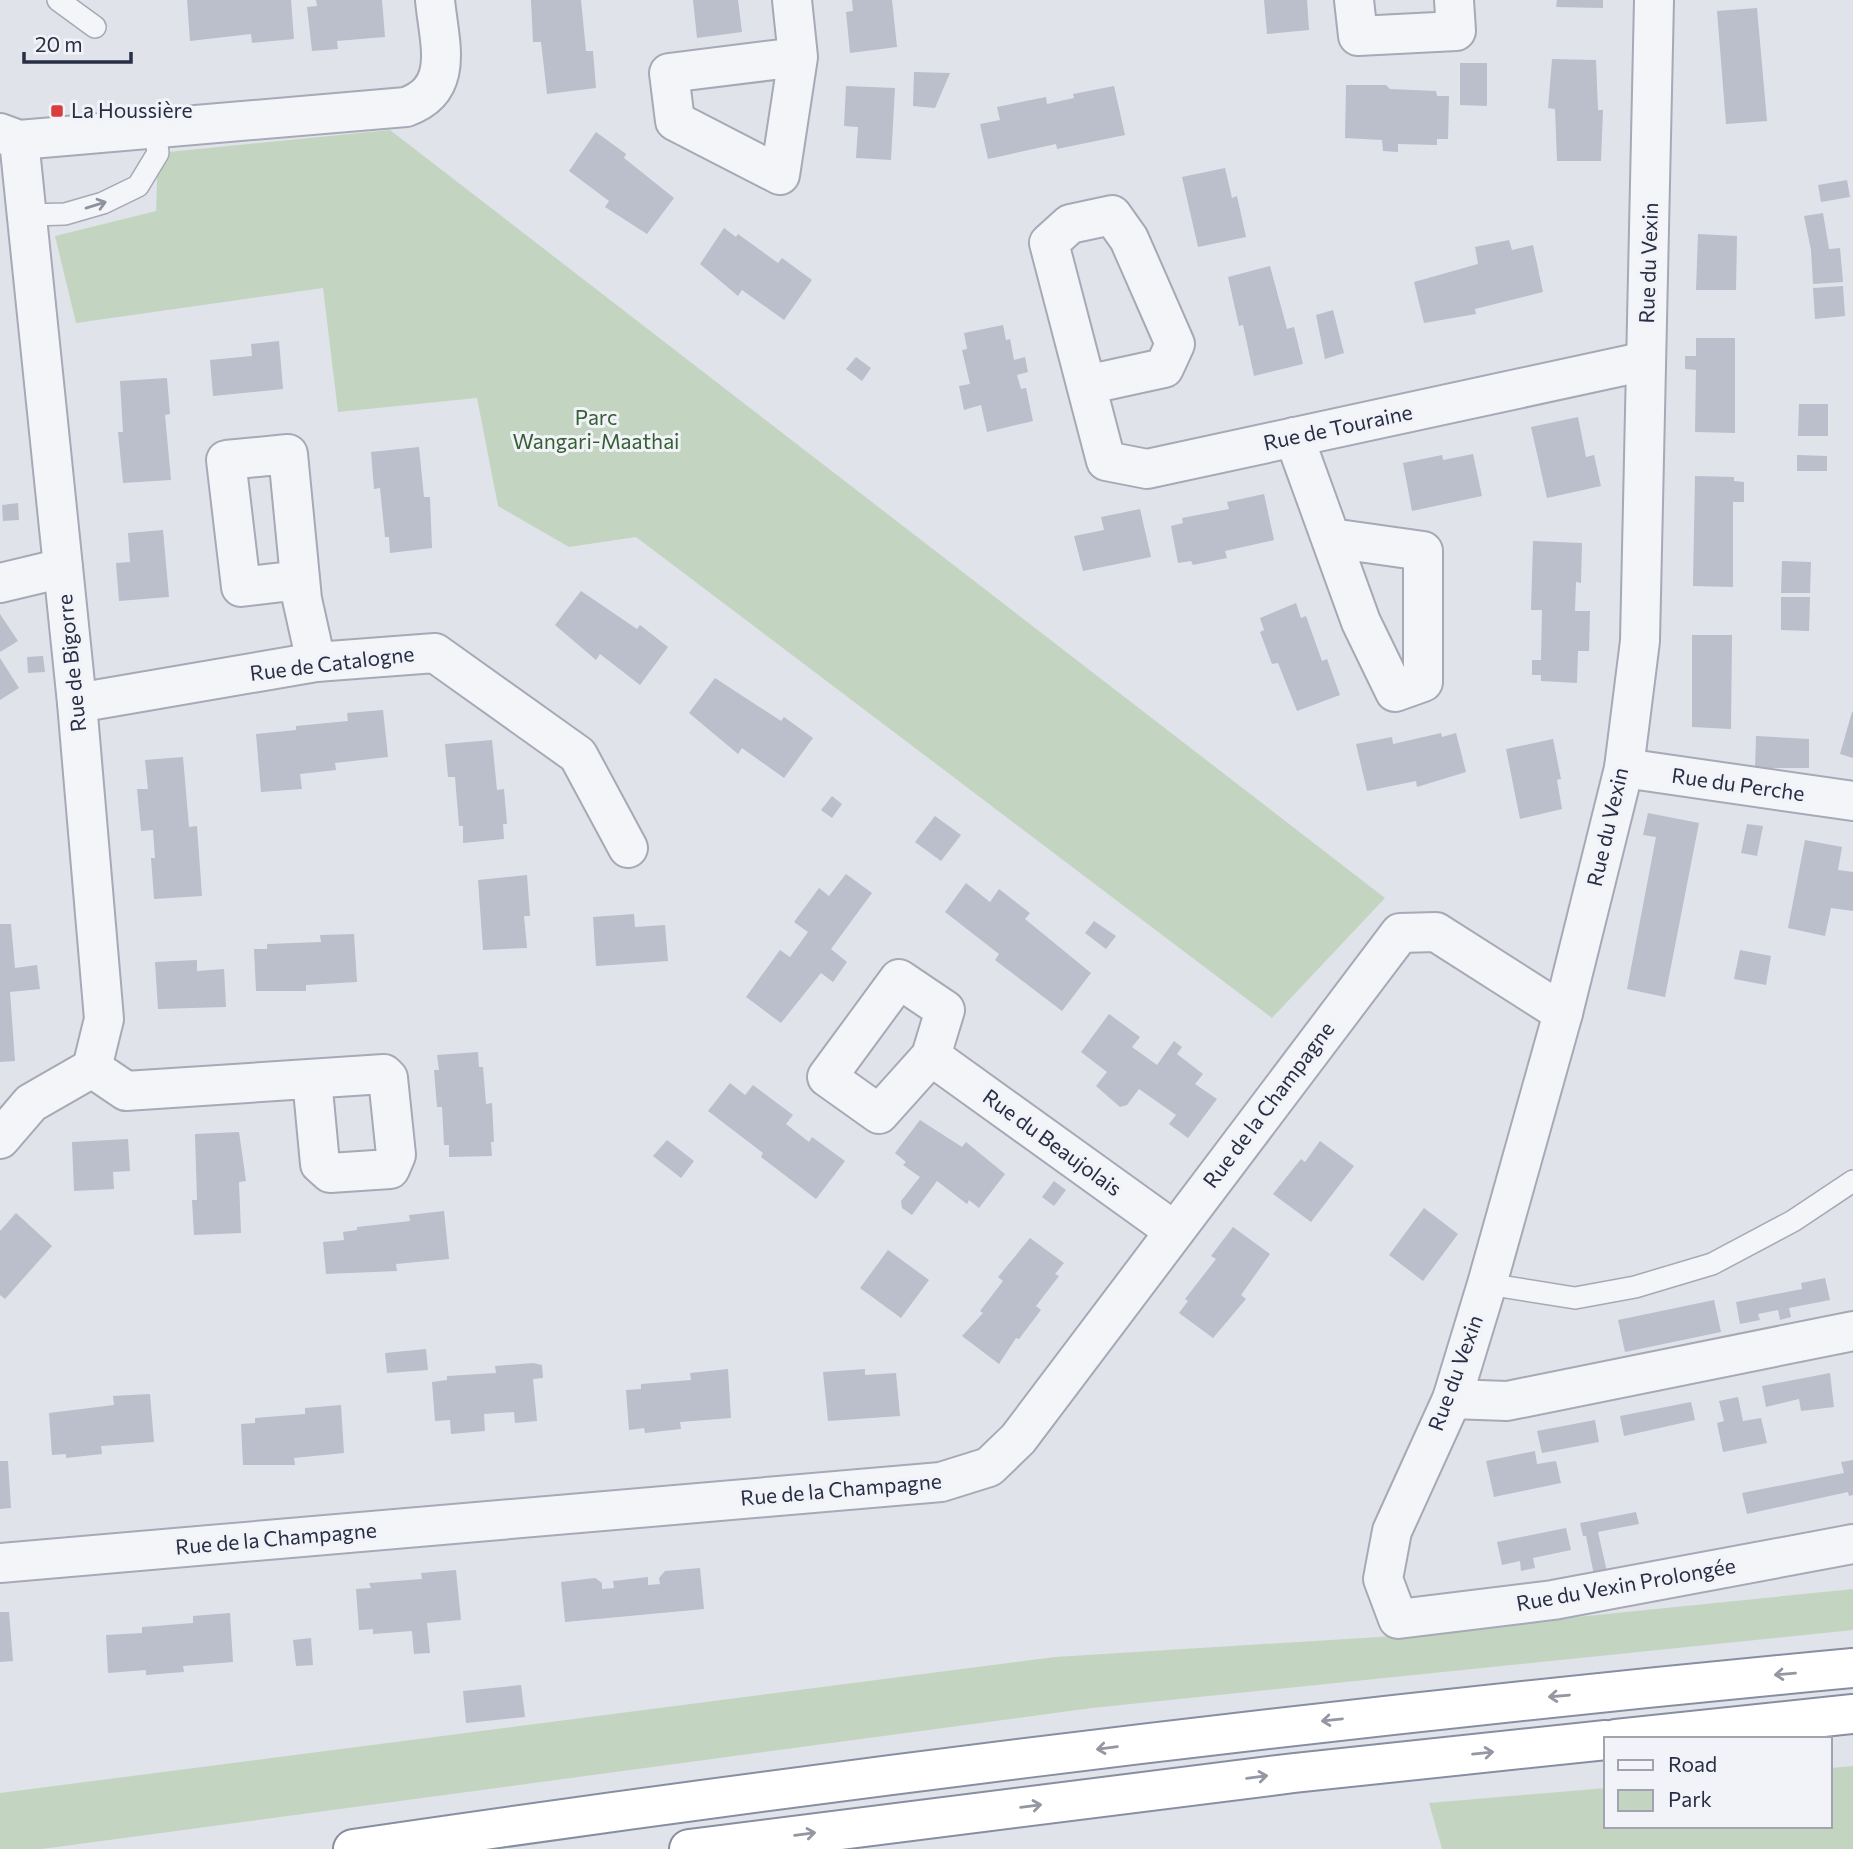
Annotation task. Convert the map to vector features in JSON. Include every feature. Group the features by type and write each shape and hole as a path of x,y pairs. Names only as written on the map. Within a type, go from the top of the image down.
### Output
{"highway":[{"path":"353,1849 641,1807 1278,1726 1853,1668"},
{"path":"1635,1737 1853,1714"},
{"path":"689,1849 1294,1773 1604,1740"}],"street":[{"path":"9,137 155,129 405,107 423,101 433,90 442,72 435,0"},
{"path":"792,0 798,57"},
{"path":"1354,0 1358,36 1455,31 1454,0"},
{"name":"Rue du Vexin","path":"1398,1619 1383,1579 1392,1531 1452,1399 1487,1284 1563,1013 1623,768 1640,641 1654,0"},
{"name":"Rue de Bigorre","path":"9,137 29,215 76,702 104,1019 92,1068"},
{"name":"Rue de Touraine","path":"1086,385 1106,461 1147,469 1646,361"},
{"path":"1294,437 1331,538"},
{"path":"0,583 63,568"},
{"path":"300,580 316,662"},
{"name":"Rue de Catalogne","path":"76,702 316,662 435,653 578,755 628,848"},
{"name":"Rue du Perche","path":"1623,768 1853,801"},
{"name":"Rue de la Champagne","path":"0,1563 941,1482 989,1467 1018,1439 1173,1230 1400,933 1437,932 1563,1013"},
{"name":"Rue du Beaujolais","path":"931,1056 1173,1230"},
{"path":"0,1139 31,1103 92,1068 126,1091 312,1079"},
{"path":"1452,1399 1507,1401 1853,1331"},
{"name":"Rue du Vexin Prolongée","path":"1398,1619 1553,1600 1853,1544"}],"lane":[{"path":"58,0 95,27"},
{"path":"29,215 65,214 103,204 138,186 158,153 155,129"},
{"path":"1487,1284 1575,1298 1635,1287 1712,1264 1793,1221 1853,1181"}],"green space":[{"name":"Parc Wangari-Maathai","path":"390,130 1385,898 1272,1018 636,537 569,547 498,506 477,398 338,412 323,288 76,323 55,236 156,211 158,153"},
{"path":"1853,1589 1853,1630 1092,1708 42,1849 0,1849 0,1793 1055,1657 1379,1637"},
{"path":"1853,1766 1853,1849 1442,1849 1429,1803 1604,1788 1604,1828 1832,1828 1832,1768"}],"building":[{"path":"187,0 291,0 294,39 252,43 251,34 190,41"},
{"path":"316,0 382,0 385,37 337,41 338,49 312,51 307,7 317,6"},
{"path":"531,0 581,0 586,51 593,51 596,88 547,94 541,42 533,42"},
{"path":"693,0 738,0 742,32 697,38"},
{"path":"852,0 892,0 897,47 850,53 846,12 853,11"},
{"path":"1264,0 1307,0 1309,30 1267,34"},
{"path":"1557,0 1603,0 1603,8 1556,7"},
{"path":"1757,8 1767,121 1726,124 1717,11"},
{"path":"1552,59 1596,60 1598,110 1603,110 1601,161 1557,161 1555,109 1548,108"},
{"path":"1460,63 1487,63 1487,106 1460,105"},
{"path":"914,72 950,73 935,108 913,106"},
{"path":"1346,85 1386,85 1390,89 1436,91 1437,96 1449,96 1448,139 1437,139 1437,145 1398,144 1398,152 1383,151 1382,140 1345,138"},
{"path":"846,86 895,88 891,160 856,158 858,127 844,126"},
{"path":"1114,86 1125,135 1057,149 1056,144 988,159 980,124 1000,120 997,107 1046,97 1047,104 1074,98 1073,94"},
{"path":"596,132 626,154 624,158 674,198 647,234 605,207 609,201 569,171"},
{"path":"1225,168 1232,198 1237,196 1246,237 1198,247 1182,177"},
{"path":"1847,180 1850,197 1821,202 1818,185"},
{"path":"1823,213 1829,249 1840,248 1843,282 1813,284 1811,250 1804,216"},
{"path":"724,228 736,237 738,234 778,263 782,258 812,280 784,320 742,290 738,296 700,264"},
{"path":"1698,234 1737,236 1736,290 1696,290"},
{"path":"1509,240 1512,250 1533,245 1543,292 1475,309 1476,314 1424,323 1414,282 1478,264 1475,247"},
{"path":"1270,266 1287,329 1294,327 1303,364 1254,376 1243,325 1239,326 1228,277"},
{"path":"1843,286 1845,316 1815,319 1813,288"},
{"path":"1333,310 1344,353 1325,359 1316,315"},
{"path":"1003,325 1006,340 1010,339 1014,360 1025,357 1028,372 1017,375 1021,389 1026,388 1033,421 987,432 981,405 964,410 959,386 970,384 962,350 967,349 964,333"},
{"path":"1696,338 1735,338 1735,433 1695,432 1696,370 1685,369 1685,356 1696,356"},
{"path":"279,341 283,389 213,396 210,360 252,356 251,344"},
{"path":"856,357 871,368 862,381 846,369"},
{"path":"167,378 170,414 165,415 171,480 123,483 118,432 123,432 120,381"},
{"path":"1799,404 1828,404 1828,436 1798,436"},
{"path":"1578,417 1586,457 1594,455 1601,486 1547,498 1531,427"},
{"path":"419,447 424,497 430,497 432,548 390,553 389,537 385,537 380,488 374,489 371,452"},
{"path":"1473,454 1482,496 1412,511 1403,463 1442,455 1443,460"},
{"path":"1797,455 1827,456 1827,471 1797,471"},
{"path":"1695,476 1734,477 1734,481 1744,482 1744,502 1733,502 1733,587 1693,586"},
{"path":"1264,494 1274,540 1225,551 1227,558 1193,565 1191,561 1178,563 1171,526 1183,523 1182,518 1229,509 1227,502"},
{"path":"18,503 19,520 3,521 2,505"},
{"path":"1140,509 1151,557 1083,571 1074,536 1104,530 1101,517"},
{"path":"163,530 169,597 119,601 116,563 130,562 128,533"},
{"path":"1533,541 1582,543 1581,583 1576,582 1575,611 1590,611 1589,651 1578,651 1577,683 1541,681 1541,675 1532,675 1532,660 1541,660 1542,610 1531,610"},
{"path":"1782,561 1811,562 1810,593 1781,593"},
{"path":"581,591 637,629 640,625 668,647 640,685 600,654 596,660 555,625"},
{"path":"1781,597 1810,597 1809,631 1781,630"},
{"path":"1296,603 1301,618 1306,616 1322,661 1327,659 1340,695 1297,711 1278,663 1272,664 1260,632 1264,630 1260,618"},
{"path":"0,614 18,641 0,652"},
{"path":"1692,635 1732,635 1731,729 1692,727"},
{"path":"43,656 45,672 28,673 27,657"},
{"path":"0,658 19,688 0,700"},
{"path":"715,678 781,721 784,717 813,738 784,778 742,748 738,754 689,713"},
{"path":"383,710 388,757 335,763 336,770 300,774 302,789 261,792 256,734 296,730 296,726 348,721 347,713"},
{"path":"1853,712 1853,758 1840,754"},
{"path":"1441,733 1442,737 1456,733 1466,772 1417,787 1416,781 1367,791 1356,744 1392,737 1393,744"},
{"path":"1756,736 1809,739 1809,768 1755,768"},
{"path":"1553,739 1561,779 1557,780 1562,809 1520,819 1506,749"},
{"path":"492,740 497,790 504,789 507,824 503,824 504,839 463,843 455,777 448,777 445,744"},
{"path":"183,757 189,827 197,826 202,896 154,899 151,858 155,858 153,830 141,831 137,789 148,789 145,760"},
{"path":"832,796 842,804 832,818 821,810"},
{"path":"1648,813 1699,823 1665,997 1627,989 1656,837 1643,835"},
{"path":"935,816 961,835 941,861 915,842"},
{"path":"1747,824 1763,826 1757,856 1741,853"},
{"path":"1805,840 1842,847 1838,870 1853,872 1853,911 1831,908 1825,936 1788,928"},
{"path":"846,874 872,893 831,949 847,962 833,982 821,973 781,1023 746,997 780,950 790,957 808,932 794,922 819,888 829,896"},
{"path":"527,875 530,916 524,916 527,948 483,950 478,880"},
{"path":"966,883 990,902 999,889 1030,913 1025,919 1091,973 1062,1011 995,960 999,954 945,912"},
{"path":"634,914 635,927 665,925 668,961 596,966 593,917"},
{"path":"1094,921 1116,936 1106,949 1085,933"},
{"path":"0,924 11,924 15,968 37,965 40,989 10,992 15,1061 0,1062"},
{"path":"354,934 357,982 306,985 306,991 256,991 254,949 267,949 267,944 321,942 320,935"},
{"path":"1740,950 1771,956 1766,985 1734,979"},
{"path":"197,960 197,971 224,969 226,1007 158,1009 155,962"},
{"path":"1109,1014 1140,1037 1132,1047 1157,1065 1174,1041 1182,1047 1177,1054 1203,1074 1195,1084 1217,1099 1188,1138 1169,1124 1176,1115 1139,1089 1127,1105 1120,1107 1096,1086 1107,1072 1081,1052"},
{"path":"478,1052 479,1067 483,1067 486,1104 492,1103 492,1156 449,1157 449,1145 444,1145 442,1107 437,1107 434,1070 439,1070 437,1055"},
{"path":"730,1083 745,1095 753,1085 793,1115 786,1124 809,1142 812,1137 845,1161 816,1199 761,1157 763,1153 708,1111"},
{"path":"920,1120 962,1147 966,1142 1005,1174 979,1208 969,1200 967,1204 937,1181 912,1215 902,1208 901,1201 920,1177 903,1165 906,1162 895,1153"},
{"path":"239,1132 246,1181 239,1182 241,1233 194,1235 192,1200 197,1200 195,1134"},
{"path":"128,1139 130,1171 113,1172 114,1189 74,1191 72,1142"},
{"path":"667,1140 694,1161 681,1178 653,1156"},
{"path":"1320,1141 1354,1166 1311,1222 1273,1194 1301,1159 1305,1162"},
{"path":"1054,1181 1066,1190 1054,1206 1042,1197"},
{"path":"1424,1208 1458,1234 1423,1281 1389,1255"},
{"path":"444,1211 449,1259 396,1264 397,1271 326,1274 323,1242 344,1240 343,1232 357,1230 357,1227 410,1221 409,1215"},
{"path":"16,1213 52,1246 5,1299 0,1295 0,1231"},
{"path":"1233,1227 1270,1254 1241,1295 1246,1299 1213,1338 1179,1313 1188,1301 1185,1299 1216,1259 1211,1256"},
{"path":"1030,1238 1064,1263 1055,1274 1059,1276 1036,1306 1041,1310 1019,1339 1016,1338 999,1364 962,1336 983,1313 980,1311 1003,1281 998,1277"},
{"path":"888,1250 929,1280 901,1318 860,1288"},
{"path":"1825,1278 1830,1300 1789,1308 1791,1317 1780,1320 1778,1310 1758,1314 1760,1320 1740,1324 1736,1302 1802,1289 1801,1283"},
{"path":"1714,1300 1721,1332 1625,1352 1618,1320"},
{"path":"426,1349 428,1370 387,1373 385,1353"},
{"path":"533,1363 542,1365 543,1378 533,1379 537,1421 515,1423 514,1412 484,1414 485,1431 451,1434 450,1420 435,1421 432,1382 447,1380 447,1376 496,1373 495,1366"},
{"path":"728,1369 731,1418 680,1422 681,1429 645,1433 644,1428 629,1430 626,1390 641,1389 641,1384 691,1380 690,1373"},
{"path":"865,1369 865,1375 896,1373 900,1416 828,1421 823,1372"},
{"path":"1830,1373 1834,1407 1801,1411 1799,1399 1766,1407 1762,1386"},
{"path":"150,1394 154,1442 101,1446 102,1454 66,1458 66,1454 52,1455 49,1413 114,1405 113,1396"},
{"path":"1738,1397 1743,1421 1761,1418 1767,1443 1723,1452 1717,1423 1724,1421 1719,1401"},
{"path":"1691,1402 1695,1420 1624,1436 1620,1416"},
{"path":"341,1405 344,1453 294,1458 295,1465 243,1465 241,1424 255,1423 255,1418 305,1414 305,1408"},
{"path":"1595,1420 1599,1442 1542,1453 1537,1431"},
{"path":"1535,1451 1537,1464 1556,1461 1561,1483 1494,1497 1486,1461"},
{"path":"1853,1460 1853,1495 1849,1496 1848,1492 1747,1514 1742,1493 1844,1473 1841,1462"},
{"path":"0,1461 8,1461 11,1508 0,1509"},
{"path":"1636,1512 1639,1524 1598,1532 1607,1572 1594,1575 1586,1536 1583,1536 1580,1523"},
{"path":"1566,1528 1571,1550 1533,1558 1535,1568 1521,1571 1520,1561 1502,1565 1497,1542"},
{"path":"700,1568 704,1609 565,1622 561,1582 595,1578 602,1583 602,1589 614,1588 613,1581 648,1577 648,1585 660,1584 659,1578 665,1571"},
{"path":"456,1570 461,1620 427,1623 430,1653 414,1654 412,1631 373,1634 373,1629 359,1630 356,1589 371,1588 369,1583 422,1579 421,1573"},
{"path":"0,1612 9,1612 13,1661 0,1662"},
{"path":"230,1613 233,1662 183,1666 184,1672 146,1675 146,1670 108,1673 106,1635 142,1633 142,1627 193,1623 193,1616"},
{"path":"311,1638 313,1665 296,1666 293,1640"},
{"path":"521,1685 525,1717 466,1723 463,1691"}],"place":[{"name":"La Houssière","path":"57,111"}]}
